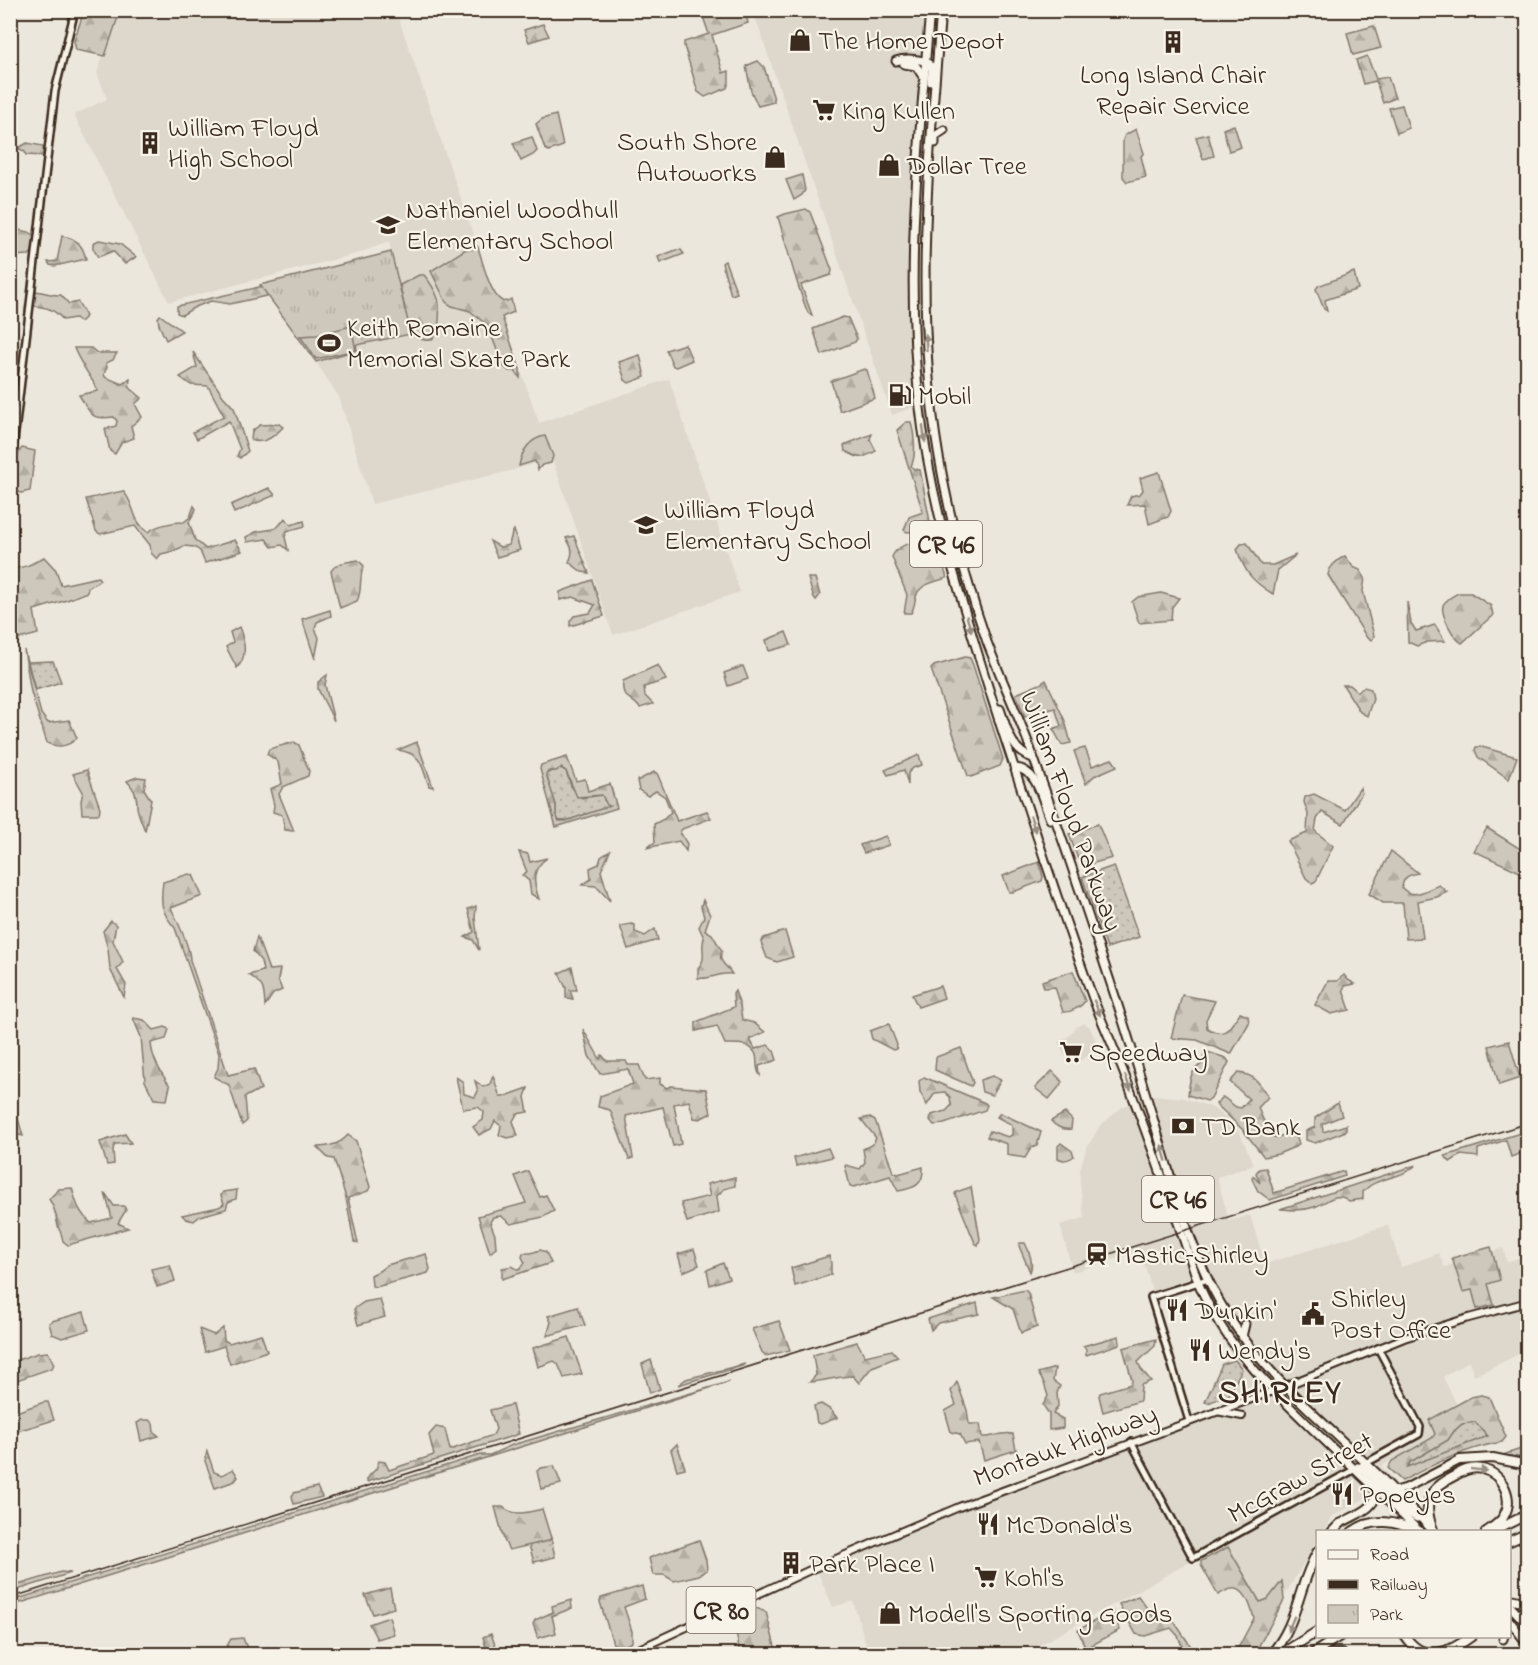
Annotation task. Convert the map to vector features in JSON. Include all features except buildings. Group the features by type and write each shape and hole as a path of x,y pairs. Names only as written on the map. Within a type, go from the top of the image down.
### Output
{"highway":[{"name":"William Floyd Parkway","path":"930,10 912,261 918,391 938,513 952,570 986,680 1084,975 1137,1107 1198,1282 1213,1313 1229,1339 1273,1390 1419,1530"},
{"name":"William Floyd Parkway","path":"941,10 924,237 924,314 927,366 939,460 955,536 974,601 1033,758 1112,988 1188,1230 1208,1279 1242,1337 1285,1386 1396,1491 1433,1530"},
{"path":"924,78 916,66 896,61 901,59 926,62 932,68 926,164 928,171"},
{"path":"928,171 933,162 935,136 944,130"},
{"path":"986,680 994,692 1015,747 1033,758"},
{"path":"1015,768 1026,770 1033,777 1060,837"},
{"path":"1242,1337 1245,1324"},
{"path":"1302,1419 1309,1433 1321,1437"},
{"path":"1396,1491 1460,1460 1493,1458 1527,1465"},
{"path":"1356,1468 1365,1470 1409,1513 1426,1524"},
{"path":"1434,1530 1428,1510 1432,1493 1447,1479 1474,1468 1495,1475 1502,1482 1506,1491 1508,1501 1505,1514 1489,1530"},
{"path":"1334,1530 1340,1524 1373,1505 1376,1490"},
{"path":"1497,1530 1527,1514"},
{"path":"1357,1530 1369,1523 1384,1521 1417,1530"},
{"path":"1511,1541 1527,1533"},
{"path":"1511,1542 1527,1539"},
{"path":"1271,1654 1285,1637 1291,1624 1316,1553"},
{"path":"1511,1599 1527,1603"},
{"path":"1511,1608 1527,1625"},
{"path":"1511,1624 1527,1645"},
{"path":"1281,1654 1316,1632"},
{"path":"1312,1654 1337,1638"},
{"path":"1407,1638 1417,1649 1434,1654 1448,1651 1469,1638"},
{"path":"1330,1654 1342,1654"}],"main road":[{"path":"10,475 55,91 75,10"},
{"path":"1189,1421 1151,1297 1208,1279"},
{"name":"Montauk Highway","path":"628,1654 810,1570 959,1507 1285,1386 1378,1348 1455,1322 1527,1302"},
{"name":"McGraw Street","path":"1131,1442 1193,1558 1419,1434 1420,1427 1378,1348"},
{"path":"1217,1411 1242,1416"}],"shaded area":[{"path":"119,11 396,11 539,423 669,379 740,592 613,635 552,458 514,470 372,504 339,397 316,362 357,350 356,345 411,334 389,242 356,254 169,302 74,115 107,99 97,73"},
{"path":"753,11 934,11 916,304 925,403 892,415"},
{"path":"1084,1023 1090,1027 1099,1049 1079,1061 1069,1062 1058,1042"},
{"path":"1155,1095 1184,1098 1211,1107 1226,1117 1240,1133 1254,1165 1217,1177 1229,1221 1250,1215 1265,1264 1388,1225 1401,1267 1439,1253 1444,1267 1503,1248 1507,1262 1527,1255 1527,1350 1474,1376 1469,1361 1443,1377 1457,1405 1430,1423 1438,1435 1381,1466 1396,1482 1333,1516 1325,1530 1316,1530 1316,1543 1268,1623 1223,1544 1023,1654 869,1654 853,1601 833,1607 816,1568 954,1510 1189,1421 1226,1401 1236,1388 1239,1366 1209,1319 1191,1278 1152,1291 1141,1251 1073,1272 1060,1225 1084,1218 1080,1170 1086,1149 1100,1126 1122,1107"}],"green space":[{"path":"84,11 120,11 105,56 76,50 74,41"},
{"path":"701,11 725,13 745,11 748,23 712,35 723,73 729,71 729,82 727,88 705,97 698,92 684,46 684,42 709,34"},
{"path":"543,24 549,36 529,42 524,30"},
{"path":"1374,26 1381,48 1353,55 1347,33"},
{"path":"1367,56 1376,79 1388,77 1395,98 1383,103 1376,81 1363,84 1356,60"},
{"path":"758,61 764,67 774,102 758,106 751,91 746,66"},
{"path":"1402,105 1409,128 1397,133 1389,108"},
{"path":"556,115 563,146 549,151 545,149 536,124 542,119"},
{"path":"1234,125 1241,147 1229,151 1223,129"},
{"path":"1136,129 1144,153 1141,156 1146,177 1127,182 1123,177 1123,140 1125,135"},
{"path":"1208,134 1214,156 1203,159 1196,137"},
{"path":"532,137 537,151 521,161 513,143"},
{"path":"27,143 43,146 43,156 26,155 18,148"},
{"path":"802,175 805,190 794,200 786,180"},
{"path":"806,209 810,212 832,270 831,275 801,285 812,315 808,313 799,289 778,217"},
{"path":"13,229 29,232 35,236 33,251 29,255 11,256 11,231"},
{"path":"62,236 78,243 86,259 55,266 50,265 48,262 57,261"},
{"path":"99,240 120,244 136,257 125,264 113,251 98,257 93,243"},
{"path":"474,244 478,247 494,292 502,301 511,299 514,312 502,317 520,369 520,378 515,371 509,371 503,366 488,326 470,311 446,302 431,271"},
{"path":"681,250 684,254 660,263 658,257"},
{"path":"391,252 411,334 356,345 357,350 316,362 260,285"},
{"path":"725,261 737,293 731,295 722,263"},
{"path":"333,270 284,292 230,304 211,301 182,315 177,313 177,306"},
{"path":"1354,272 1358,289 1325,300 1327,311 1324,309 1316,289 1318,286"},
{"path":"419,275 424,275 428,280 438,300 438,328 433,338 429,340 414,336 408,326 400,285"},
{"path":"36,291 61,295 69,304 78,302 86,316 80,322 75,318 63,320 50,309 33,306"},
{"path":"160,315 182,331 166,340 159,325"},
{"path":"843,317 848,318 857,339 855,342 822,355 813,329"},
{"name":"Keith Romaine Memorial Skate Park","path":"351,326 356,350 316,359 300,336 317,335"},
{"path":"685,344 692,360 676,367 673,366 666,350"},
{"path":"74,348 91,348 97,353 117,353 113,360 106,363 105,377 122,384 130,379 129,387 142,398 135,404 142,417 131,426 134,438 122,442 115,454 110,451 105,429 116,426 117,421 114,417 95,417 89,412 79,395 98,391"},
{"path":"193,352 234,408 248,451 240,458 237,456 240,449 229,421 197,439 193,432 224,416 208,386 191,385 180,377 197,367"},
{"path":"640,355 645,377 629,383 625,380 619,362"},
{"path":"864,369 867,370 875,398 840,411 831,381"},
{"path":"906,422 911,422 914,438 914,456 911,466 920,470 931,527 926,530 907,532 904,530 909,517 923,512 897,430"},
{"path":"279,424 283,427 268,439 251,440 252,431 260,425"},
{"path":"872,434 870,439 876,451 860,457 845,451 844,445"},
{"path":"545,436 553,456 551,463 542,465 538,470 535,461 519,466 527,446 539,437"},
{"path":"22,448 35,451 30,491 21,493 16,491 14,474 17,457"},
{"path":"1159,472 1171,511 1168,517 1149,524 1145,504 1127,505 1131,496 1140,494 1143,490 1140,478"},
{"path":"269,488 275,495 234,513 231,505"},
{"path":"123,491 139,523 148,532 165,524 184,522 190,517 194,506 196,509 189,522 195,540 206,549 235,540 242,551 205,563 200,551 194,547 184,546 161,554 157,559 151,553 150,545 135,526 100,534 96,531 86,499"},
{"path":"285,518 291,525 304,521 305,526 287,531 285,537 288,550 282,545 272,547 266,539 247,542 246,537 274,529"},
{"path":"514,530 520,550 497,557 490,541 500,547 509,545"},
{"path":"574,536 589,573 582,572 569,562 572,550 566,538"},
{"path":"935,538 947,578 922,588 917,594 911,613 904,613 907,595 892,557 903,546"},
{"path":"1247,543 1261,565 1273,565 1296,555 1278,570 1273,594 1250,576 1243,564 1237,549 1241,544"},
{"path":"1345,556 1365,578 1363,591 1374,636 1372,640 1367,638 1328,575 1334,564"},
{"path":"44,557 56,570 61,585 98,577 100,580 88,588 87,592 34,610 38,634 11,641 11,567 24,567"},
{"path":"358,560 364,566 359,597 357,601 340,608 331,571 339,564"},
{"path":"808,578 815,578 820,595 816,600 813,596"},
{"path":"592,580 604,616 570,626 570,621 574,616 590,613 595,605 573,597 560,600 560,592"},
{"path":"1161,593 1179,598 1172,607 1171,620 1139,623 1132,602 1138,597"},
{"path":"1458,593 1471,593 1491,606 1493,615 1462,643 1448,626 1443,609 1446,601"},
{"path":"1407,602 1411,623 1416,631 1435,625 1445,641 1427,642 1417,646 1408,642"},
{"path":"330,610 331,616 317,622 315,628 319,638 315,659 302,619"},
{"path":"239,627 243,638 244,654 237,668 226,647 233,642 230,632"},
{"path":"786,632 791,645 769,651 766,640"},
{"path":"24,650 41,714 48,723 69,720 77,738 66,745 55,746 47,743 31,692"},
{"path":"965,657 970,658 973,665 1003,759 1000,766 971,777 968,776 931,669 934,666"},
{"path":"53,661 61,682 35,690 28,662"},
{"path":"658,665 666,680 644,687 645,696 653,704 640,708 625,695 623,681"},
{"path":"743,666 748,679 728,686 724,673"},
{"path":"327,675 325,685 334,721 318,689 318,682"},
{"path":"1046,680 1065,721 1071,743 1062,745 1053,729 1061,726 1055,708 1025,717 1016,694"},
{"path":"1343,685 1350,685 1358,692 1364,687 1371,689 1373,699 1367,716 1360,712"},
{"path":"294,742 299,745 309,771 308,776 283,787 279,794 294,831 285,830 282,815 273,812 274,805 270,789 282,784 278,762 267,754 269,749"},
{"path":"417,742 433,787 429,786 417,758 398,750"},
{"path":"1476,747 1517,757 1509,779 1478,757"},
{"path":"1085,748 1092,766 1112,759 1117,766 1094,776 1086,784 1074,751"},
{"path":"919,755 922,765 913,768 908,773 908,785 904,770 888,775 885,770"},
{"path":"567,757 576,781 585,779 588,791 610,784 617,808 556,827 540,769 541,765","holes":["561,768 566,771 577,797 602,795 607,805 610,806 566,821 559,821 546,774"]},
{"path":"561,768 566,771 571,786 582,798 603,795 604,800 611,806 566,821 559,821 545,774"},
{"path":"87,770 100,808 99,814 82,814 83,792 73,774"},
{"path":"654,772 657,773 677,821 707,811 711,818 682,829 680,832 687,844 686,851 679,841 646,848 655,842 654,824 671,812 665,797 656,791 648,796 639,790 637,781"},
{"path":"137,777 146,778 144,789 151,800 145,831 135,793 127,781"},
{"path":"1360,788 1362,793 1343,824 1322,812 1317,819 1315,831 1333,846 1316,881 1312,883 1306,878 1288,841 1307,833 1308,814 1304,802 1305,797 1314,794 1345,810"},
{"path":"1098,824 1112,858 1087,865 1078,859 1069,834"},
{"path":"1487,828 1527,853 1522,873 1474,851"},
{"path":"886,836 889,845 864,853 860,845"},
{"path":"610,851 601,871 610,901 596,886 582,885 591,879 590,868 599,864 601,857"},
{"path":"1391,851 1418,873 1405,879 1402,888 1406,892 1420,893 1439,885 1447,892 1437,897 1418,901 1423,938 1406,939 1403,903 1383,903 1369,894"},
{"path":"519,852 528,854 530,862 547,858 538,867 535,876 535,887 539,899 531,894 529,881 522,875 527,872"},
{"path":"1039,862 1042,881 1009,892 1003,876"},
{"path":"1114,866 1139,937 1107,948 1082,877"},
{"path":"189,874 193,875 202,896 171,908 186,941 190,960 228,1075 254,1069 261,1089 245,1097 247,1121 242,1125 229,1085 214,1077 218,1068 219,1054 175,928 163,907 163,882"},
{"path":"703,900 710,915 705,930 712,934 722,951 722,961 732,974 698,978 698,968 703,961 704,938 699,927 704,917 701,906"},
{"path":"476,906 475,918 479,950 473,940 465,937 474,932 468,909"},
{"path":"111,921 116,925 113,941 123,962 117,969 126,985 124,997 110,969 103,931"},
{"path":"635,925 635,932 645,936 655,929 658,940 628,949 620,926"},
{"path":"785,931 793,957 777,962 767,958 761,942 764,938"},
{"path":"257,937 269,970 280,969 278,980 282,990 273,994 265,1006 262,987 249,975 263,971 261,961 253,951"},
{"path":"572,967 577,990 570,990 573,999 566,998 566,988 559,973"},
{"path":"1073,971 1085,1001 1069,1012 1063,1012 1055,987 1044,988 1042,981"},
{"path":"1344,975 1355,984 1345,986 1343,989 1350,1010 1331,1014 1315,1005 1328,981 1337,981"},
{"path":"940,986 944,998 918,1007 912,995"},
{"path":"735,991 742,1020 754,1023 765,1032 750,1039 755,1049 768,1045 774,1051 777,1060 759,1066 760,1075 756,1055 751,1048 725,1044 717,1026 696,1031 696,1022 734,1007 733,994"},
{"path":"1182,995 1215,1001 1206,1020 1207,1028 1219,1033 1227,1030 1240,1013 1248,1016 1249,1023 1231,1054 1197,1040 1171,1038"},
{"path":"133,1018 144,1020 154,1030 165,1027 169,1029 166,1039 151,1043 155,1060 170,1086 167,1100 154,1099 145,1081 141,1037"},
{"path":"889,1024 897,1045 893,1050 872,1039 870,1031"},
{"path":"583,1029 600,1059 602,1055 607,1061 626,1061 628,1065 639,1065 645,1080 660,1078 660,1084 667,1088 670,1086 706,1089 711,1113 700,1119 694,1118 689,1101 674,1104 681,1144 673,1146 663,1107 626,1116 633,1158 629,1159 610,1110 598,1107 600,1096 633,1084 628,1069 600,1074 589,1056"},
{"path":"1509,1041 1520,1078 1499,1085 1489,1046"},
{"path":"961,1048 973,1083 971,1086 935,1070 936,1057"},
{"path":"1204,1051 1226,1058 1229,1062 1211,1098 1207,1101 1188,1095 1191,1077 1203,1063"},
{"path":"1052,1071 1063,1082 1049,1099 1035,1088"},
{"path":"1238,1073 1256,1080 1268,1097 1258,1108 1270,1135 1276,1138 1294,1131 1299,1144 1297,1146 1264,1157 1243,1130 1216,1104 1223,1097 1241,1108 1249,1099 1230,1082"},
{"path":"493,1076 500,1097 528,1088 525,1097 528,1112 517,1114 513,1121 518,1136 507,1138 499,1135 501,1126 495,1121 491,1129 479,1135 473,1127 483,1120 484,1112 478,1107 463,1109 456,1077 463,1082 464,1094 475,1097 478,1091 475,1081 483,1087 490,1084"},
{"path":"992,1076 1001,1080 992,1095 982,1092 980,1080"},
{"path":"924,1077 985,1103 987,1105 985,1110 944,1124 934,1125 930,1120 931,1115 946,1111 951,1106 950,1097 945,1092 935,1093 927,1105 920,1092 919,1081"},
{"path":"1338,1103 1342,1116 1322,1124 1323,1132 1346,1125 1346,1131 1315,1143 1306,1140 1306,1131 1315,1127 1315,1118"},
{"path":"1000,1113 1041,1132 1037,1146 1031,1148 1025,1158 1007,1155 1007,1144 987,1137 990,1131 1008,1137 1012,1135 1012,1125 997,1117"},
{"path":"1065,1113 1072,1120 1071,1129 1060,1128 1051,1121"},
{"path":"17,1115 23,1136 11,1130 11,1117"},
{"path":"870,1117 875,1120 893,1172 898,1174 923,1167 922,1178 917,1185 898,1191 890,1176 854,1187 850,1186 845,1166 860,1169 865,1162 863,1149 873,1144 876,1138 861,1119"},
{"path":"1527,1131 1527,1151 1511,1157 1506,1140 1478,1149 1478,1157 1461,1155 1450,1162 1445,1156"},
{"path":"125,1134 131,1143 115,1144 114,1164 107,1165 100,1142"},
{"path":"348,1135 356,1141 370,1187 368,1191 348,1198 358,1243 354,1242 346,1198 334,1159 328,1158 317,1147 342,1141"},
{"path":"1061,1143 1072,1151 1074,1156 1066,1160 1058,1158 1058,1146"},
{"path":"828,1148 832,1157 796,1166 794,1158"},
{"path":"1416,1165 1410,1170 1368,1187 1363,1192 1363,1199 1349,1201 1336,1197 1310,1208 1280,1209"},
{"path":"1266,1168 1274,1193 1344,1171 1345,1176 1270,1200 1258,1191 1252,1179 1253,1176 1260,1183 1256,1173 1259,1169"},
{"path":"528,1171 540,1197 546,1195 554,1211 543,1217 511,1224 501,1216 493,1217 490,1222 495,1235 496,1248 490,1253 478,1216 526,1203 515,1176"},
{"path":"735,1177 735,1186 724,1189 717,1196 719,1212 687,1222 681,1203 710,1196 707,1184"},
{"path":"971,1187 980,1239 978,1245 975,1243 955,1194"},
{"path":"72,1188 78,1207 91,1223 112,1218 105,1193 114,1206 124,1206 126,1210 118,1223 128,1228 68,1245 63,1241 49,1199 59,1189"},
{"path":"237,1190 236,1199 228,1202 226,1209 200,1216 194,1221 182,1215 219,1207 224,1204 221,1195 223,1192"},
{"path":"1020,1243 1025,1243 1029,1253 1030,1272 1019,1246"},
{"path":"1491,1247 1500,1280 1488,1284 1494,1305 1477,1309 1472,1290 1463,1292 1452,1258"},
{"path":"694,1249 699,1265 683,1272 678,1254"},
{"path":"540,1250 546,1252 551,1263 502,1279 502,1268 512,1266 519,1270 525,1263 523,1253"},
{"path":"426,1254 430,1269 428,1273 376,1287 372,1286 371,1275 387,1265"},
{"path":"829,1256 831,1275 795,1286 791,1268"},
{"path":"723,1263 729,1278 710,1285 707,1270"},
{"path":"170,1265 175,1281 157,1287 151,1269"},
{"path":"1025,1290 1028,1293 1037,1327 1021,1333 1013,1309 993,1297"},
{"path":"380,1299 385,1317 358,1325 354,1309 364,1302"},
{"path":"977,1303 979,1314 938,1323 931,1330 928,1319"},
{"path":"578,1307 585,1325 547,1336 551,1322 548,1316"},
{"path":"84,1312 89,1330 62,1338 52,1334 49,1323"},
{"path":"779,1321 790,1350 766,1356 752,1329"},
{"path":"223,1328 224,1340 229,1343 261,1334 267,1351 230,1364 224,1346 205,1352 199,1329 214,1335"},
{"path":"1119,1336 1120,1344 1086,1355 1086,1349 1083,1346"},
{"path":"569,1337 582,1374 564,1378 558,1364 554,1361 538,1367 533,1348"},
{"path":"1156,1339 1155,1346 1138,1362 1151,1381 1141,1385 1140,1401 1103,1412 1100,1393 1131,1384 1132,1380 1123,1348"},
{"path":"857,1342 865,1356 892,1350 898,1357 872,1367 859,1383 853,1376 810,1382 816,1375 813,1355"},
{"path":"48,1352 54,1364 52,1368 17,1380 11,1373 11,1362"},
{"path":"651,1360 660,1389 650,1393 642,1364"},
{"path":"1235,1360 1242,1369 1229,1395 1205,1402 1222,1364"},
{"path":"745,1364 742,1366 678,1385 686,1379"},
{"path":"1055,1368 1053,1381 1060,1386 1057,1393 1058,1406 1053,1414 1063,1419 1063,1428 1049,1430 1049,1414 1043,1405 1048,1396 1038,1373"},
{"path":"729,1382 11,1606 11,1601 480,1455 490,1455 512,1445"},
{"path":"957,1382 967,1410 969,1424 980,1424 982,1437 1013,1434 1016,1450 984,1460 979,1442 965,1444 960,1434 951,1432 945,1411 956,1405 951,1391"},
{"path":"1481,1395 1489,1397 1506,1437 1502,1442 1463,1452 1402,1481 1388,1468 1392,1461 1432,1438 1435,1434 1429,1420 1471,1397","holes":["1475,1422 1488,1436 1407,1467 1410,1462 1448,1440 1462,1424"]},
{"path":"48,1402 54,1420 11,1433 11,1414"},
{"path":"821,1404 831,1410 837,1418 821,1424 817,1423 814,1406"},
{"path":"512,1405 519,1434 367,1482 367,1478 376,1469 379,1461 385,1462 389,1470 434,1455 429,1435 436,1427 445,1429 450,1450 493,1435 496,1429 490,1410"},
{"path":"149,1420 153,1423 154,1432 159,1436 141,1441 137,1423"},
{"path":"1475,1422 1488,1436 1407,1468 1410,1462 1448,1440 1462,1424"},
{"path":"1527,1439 1527,1459 1503,1455 1524,1448 1522,1442"},
{"path":"677,1444 685,1468 677,1470 671,1450"},
{"path":"207,1451 214,1472 222,1475 233,1469 238,1477 235,1481 215,1488 205,1461"},
{"path":"554,1466 561,1484 541,1489 537,1471"},
{"path":"317,1487 322,1497 294,1504 292,1496 294,1493"},
{"path":"495,1507 503,1507 517,1513 542,1509 551,1538 548,1541 509,1550"},
{"path":"551,1538 555,1557 534,1562 529,1545 548,1541"},
{"path":"699,1540 707,1570 699,1575 674,1581 664,1575 653,1575 649,1558"},
{"path":"1228,1547 1260,1602 1268,1599 1282,1581 1284,1600 1256,1651 1252,1654 1226,1654 1238,1648 1254,1618 1247,1599 1237,1589 1218,1595 1201,1565 1201,1561"},
{"path":"61,1572 71,1573 11,1592 11,1587"},
{"path":"642,1586 645,1599 624,1607 632,1631 632,1642 615,1650 600,1602 601,1598"},
{"path":"390,1588 394,1608 373,1614 365,1595"},
{"path":"1138,1596 1155,1619 1169,1614 1192,1648 1199,1654 1185,1654 1178,1636 1171,1628 1145,1636 1136,1634 1119,1604"},
{"path":"571,1600 572,1608 552,1616 556,1633 538,1638 533,1624 535,1620 553,1612 552,1606"},
{"path":"756,1608 766,1612 777,1654 740,1654 735,1626 741,1611"},
{"path":"1113,1611 1120,1630 1090,1646 1093,1654 1088,1654 1078,1630"},
{"path":"389,1617 394,1634 377,1639 369,1624"},
{"path":"491,1634 498,1653 515,1648 517,1654 488,1654 483,1637"},
{"path":"243,1638 249,1653 268,1647 271,1654 231,1654 227,1646 231,1639"}],"railway":[{"path":"10,1598 1528,1123"}],"place":[{"name":"The Home Depot","path":"800,40"},
{"name":"Long Island Chair Repair Service","path":"1173,42"},
{"name":"King Kullen","path":"824,110"},
{"name":"William Floyd High School","path":"150,143"},
{"name":"South Shore Autoworks","path":"775,157"},
{"name":"Dollar Tree","path":"889,165"},
{"name":"Nathaniel Woodhull Elementary School","path":"388,225"},
{"name":"Keith Romaine Memorial Skate Park","path":"329,343"},
{"name":"Mobil","path":"900,395"},
{"name":"William Floyd Elementary School","path":"646,525"},
{"name":"Speedway","path":"1071,1052"},
{"name":"TD Bank","path":"1183,1126"},
{"name":"Mastic–Shirley","path":"1097,1254"},
{"name":"Dunkin'","path":"1177,1310"},
{"name":"Shirley Post Office","path":"1313,1314"},
{"name":"Wendy's","path":"1200,1350"},
{"name":"Popeyes","path":"1342,1494"},
{"name":"McDonald's","path":"988,1524"},
{"name":"Park Place I","path":"791,1563"},
{"name":"Kohl's","path":"986,1577"},
{"name":"Modell's Sporting Goods","path":"890,1613"}],"district":[{"name":"SHIRLEY","path":"1280,1390"}]}
